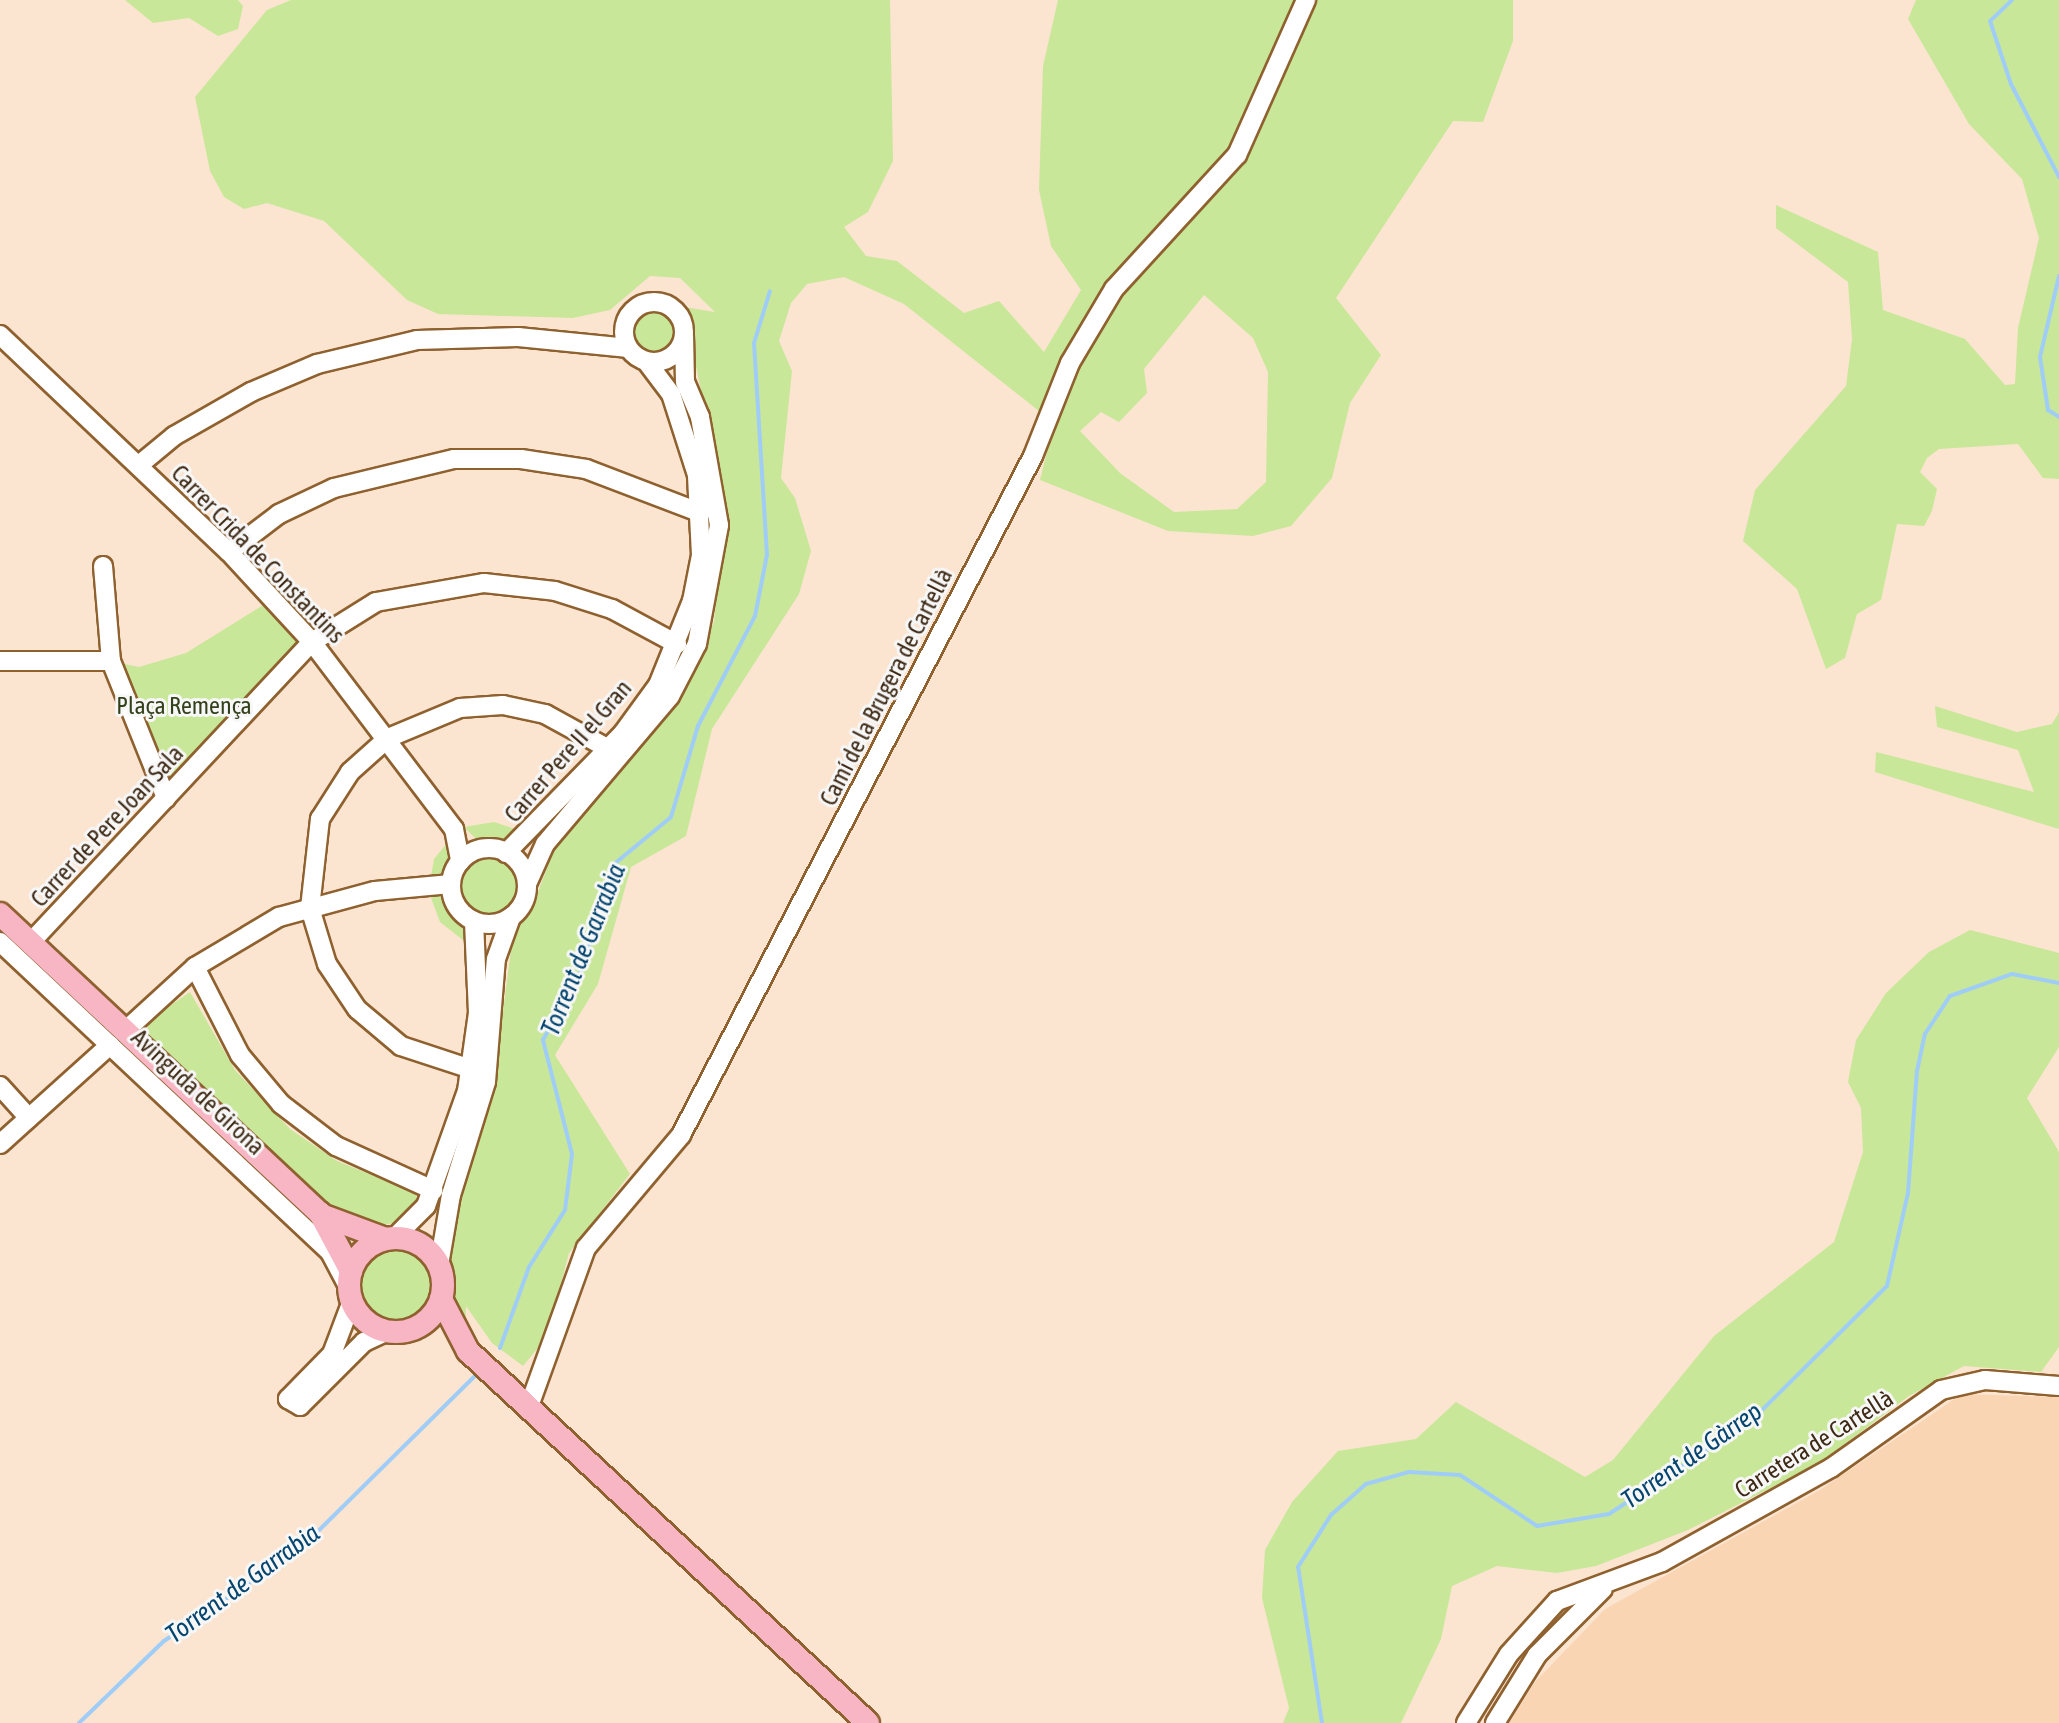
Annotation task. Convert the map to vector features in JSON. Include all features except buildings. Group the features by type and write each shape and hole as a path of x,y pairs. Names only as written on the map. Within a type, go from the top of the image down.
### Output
{"main road":[{"name":"Avinguda de Girona","path":"0,914 31,942 118,1038 320,1213 396,1239"},
{"name":"Avinguda de Girona","path":"320,1213 351,1286"},
{"path":"468,1351 366,1321 351,1286 364,1250 396,1239 439,1265 441,1299 468,1351 868,1723"},
{"path":"397,1331 428,1319 441,1299"}],"street":[{"name":"Camí de la Brugera de Cartellà","path":"528,1409 586,1248 681,1135 1033,456 1070,363 1114,289 1237,155 1306,0"},
{"path":"628,348 629,314 650,301 674,308 684,336 678,351 650,362"},
{"name":"Carrer Pere II el Gran","path":"527,884 545,844 635,744 697,644 719,525 704,430 685,382 684,336"},
{"path":"139,465 224,405 317,364 417,340 518,337 628,348 685,382"},
{"name":"Carrer Crida de Constantins","path":"3,344 139,465 229,552 312,642 388,738 454,829 487,848"},
{"name":"Carrer Pere II el Gran","path":"510,855 609,749 658,685 677,644 695,586 701,513 685,430 650,362"},
{"path":"229,552 320,493 454,459 586,469 701,513"},
{"path":"103,566 111,661 166,798"},
{"name":"Carrer de Pere Joan Sala","path":"31,942 312,642 376,602 484,583 555,591 612,609 677,644"},
{"path":"0,661 111,661"},
{"path":"471,1069 401,1046 357,1009 327,964 310,908 320,819 350,772 388,738 460,708 503,705 545,714 609,749"},
{"name":"Carrer Crida de Constantins","path":"454,829 460,861"},
{"name":"Carrer Pere II el Gran","path":"510,855 545,844"},
{"path":"396,1239 442,1193 486,1082 496,959 527,884 510,855 487,848 460,861 451,884 456,906 476,922 496,959"},
{"path":"0,1144 195,967 243,934 310,908 375,891 451,884"},
{"path":"476,922 511,917"},
{"path":"439,1265 442,1193 471,1069 479,971 476,922"},
{"name":"Avinguda de Girona","path":"0,942 7,966 118,1038 330,1252 351,1286"},
{"path":"195,967 240,1055 281,1104 336,1146 442,1193"},
{"path":"0,1086 29,1118"},
{"path":"351,1286 332,1354 288,1399 300,1406 364,1342 397,1331"},
{"name":"Carretera de Cartellà","path":"1549,1607 1603,1588 1831,1468 1941,1390 1985,1380 2059,1386"},
{"name":"Carretera de Cartellà","path":"1495,1723 1566,1623 1603,1588"},
{"path":"1466,1723 1549,1607 1566,1623"}],"shaded area":[{"path":"1962,1394 2059,1397 2059,1723 1509,1723 1534,1683 1605,1609 1820,1490"}],"green space":[{"path":"125,0 238,0 243,6 238,29 218,36 189,18 153,23"},
{"path":"291,0 890,0 893,161 868,212 844,227 866,256 897,261 964,313 999,301 1044,352 1081,290 1051,246 1039,190 1043,66 1058,0 1513,0 1513,41 1483,122 1453,121 1336,298 1381,355 1350,403 1332,478 1291,526 1253,536 1168,531 1040,480 1054,423 904,304 844,277 807,284 791,303 779,341 792,371 781,478 795,498 811,551 799,594 712,729 686,836 631,867 598,984 555,1055 630,1174 569,1253 547,1337 523,1366 492,1343 466,1306 465,1338 449,1307 445,1252 495,1074 514,926 534,903 555,846 671,710 714,622 725,509 684,307 715,312 680,278 650,276 610,310 573,318 438,314 407,300 324,221 267,203 244,209 224,197 210,171 195,97 267,10","holes":["1204,295 1253,338 1268,372 1266,482 1237,509 1174,512 1120,473 1080,431 1101,412 1119,422 1147,393 1144,369"]},
{"path":"1916,0 2059,0 2059,479 2043,478 2018,444 1939,449 1927,458 1920,472 1937,489 1932,511 1924,526 1897,524 1881,600 1857,614 1845,658 1826,669 1797,589 1743,541 1755,490 1846,386 1852,339 1848,282 1776,228 1776,205 1878,252 1883,310 1965,339 2005,385 2015,384 2018,328 2039,238 2022,179 1969,124 1908,19"},
{"path":"654,310 669,316 675,331 669,346 654,352 639,346 633,331 639,316"},
{"name":"Plaça Remença","path":"273,599 312,642 166,798 111,661 139,667 186,653"},
{"path":"1935,706 2017,732 2052,724 2059,712 2059,829 1875,772 1876,752 2034,792 2018,750 1937,727"},
{"path":"494,822 521,831 510,843 476,839 464,827"},
{"path":"452,837 455,854 442,877 430,882 434,859"},
{"path":"490,857 501,859 510,866 517,875 517,897 510,906 501,913 490,915 479,913 470,906 463,897 461,886 463,875 470,866 479,859"},
{"path":"430,895 444,897 473,933 468,944 440,922"},
{"path":"1970,930 2059,953 2059,1047 2027,1098 2059,1152 2059,1347 2041,1372 1964,1366 1909,1396 1818,1464 1688,1530 1596,1566 1557,1573 1497,1566 1452,1586 1441,1639 1401,1723 1283,1723 1289,1708 1262,1598 1265,1550 1292,1502 1338,1451 1416,1439 1456,1402 1585,1477 1613,1460 1714,1336 1834,1242 1863,1152 1861,1108 1848,1082 1856,1040 1886,993 1929,952"},
{"path":"190,992 235,1070 290,1129 337,1161 414,1192 419,1201 397,1223 379,1225 330,1207 147,1038 148,1021"},
{"path":"395,1248 415,1254 425,1264 431,1284 425,1304 415,1314 395,1320 375,1314 365,1304 359,1284 365,1264 375,1254"}],"waterway":[{"name":"Torrent de Gàrrep","path":"2012,0 1990,21 2011,84 2059,177"},
{"name":"Torrent de Gàrrep","path":"2059,276 2040,357 2048,410 2059,417"},
{"name":"Torrent de Garrabia","path":"500,1348 529,1267 565,1210 572,1154 543,1040 581,971 613,865 671,817 698,726 755,616 767,555 754,343 770,291"},
{"name":"Torrent de Gàrrep","path":"1322,1723 1298,1567 1331,1515 1366,1484 1409,1472 1460,1475 1537,1526 1609,1514 1750,1422 1887,1286 1908,1193 1917,1071 1925,1034 1950,996 2012,974 2059,983"},
{"name":"Torrent de Garrabia","path":"79,1723 164,1641 299,1550 474,1377"}]}
